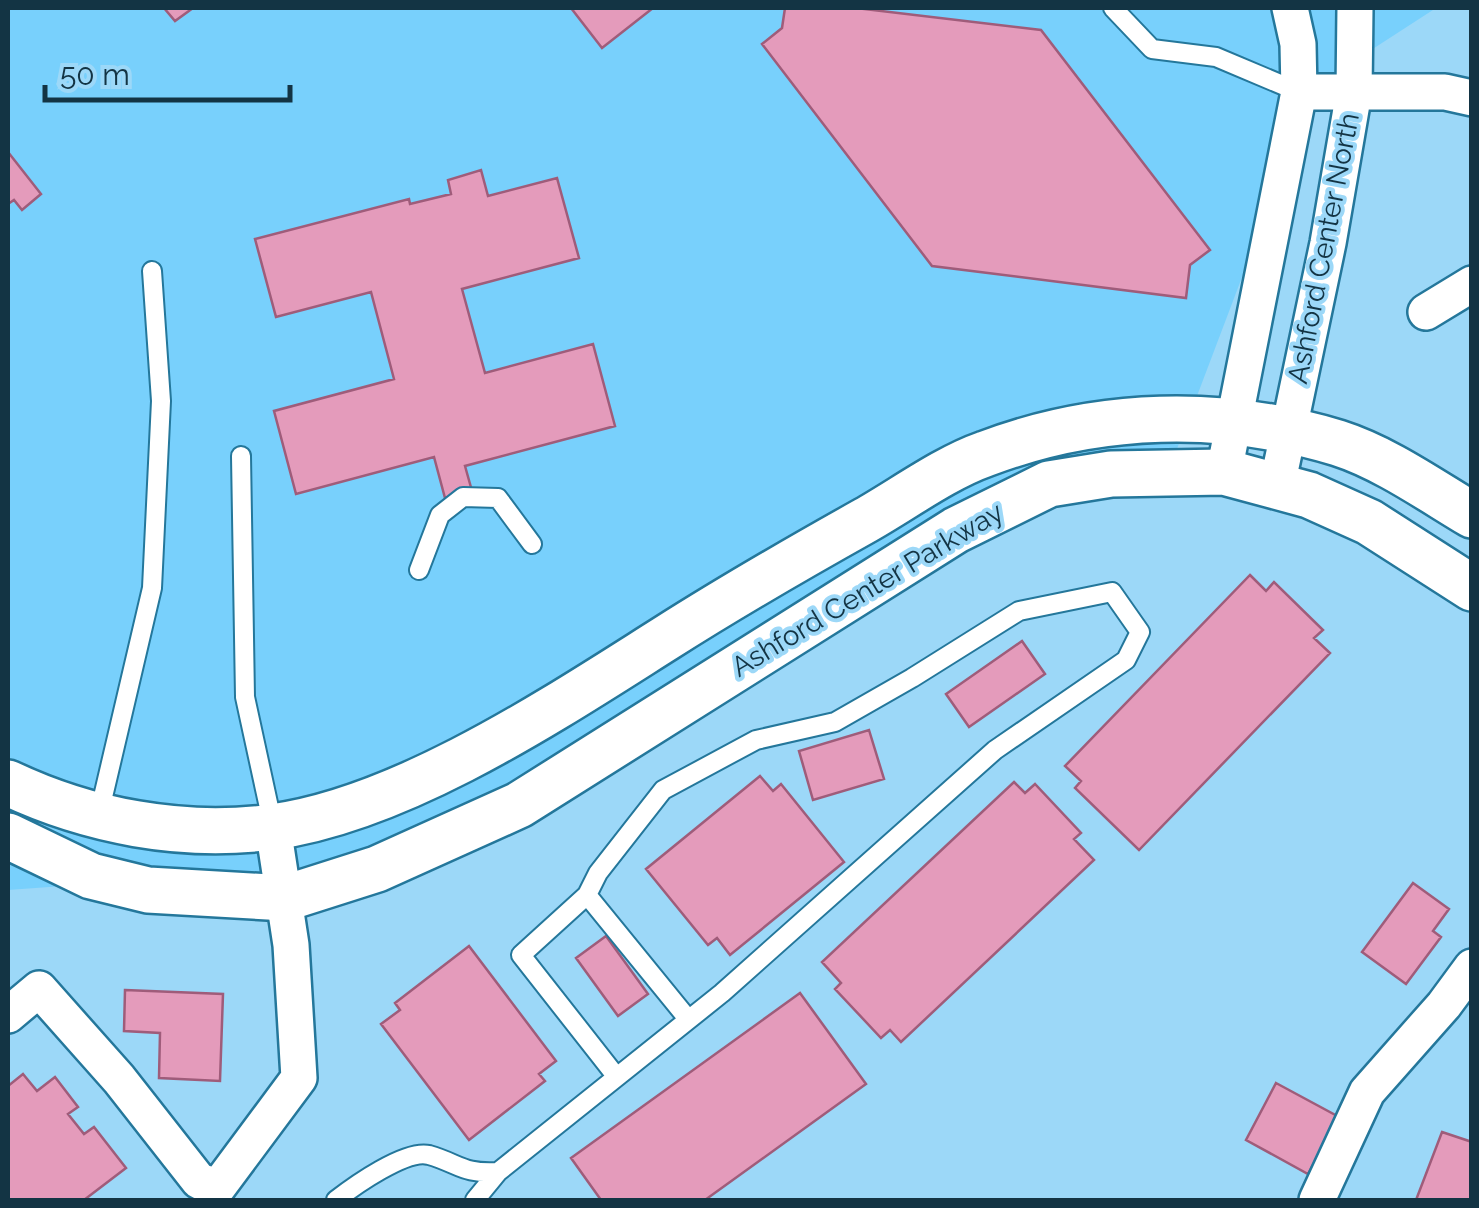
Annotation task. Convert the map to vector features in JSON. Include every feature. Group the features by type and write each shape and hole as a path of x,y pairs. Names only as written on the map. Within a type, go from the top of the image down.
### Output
{"street":[{"name":"Ashford Center North","path":"1224,472 1299,92 1298,44 1290,8"},
{"name":"Ashford Center North","path":"1277,486 1328,243 1354,92 1355,8"},
{"path":"1299,92 1470,94"},
{"path":"1426,312 1472,284"},
{"name":"Ashford Center Parkway","path":"8,783 51,804 98,818 204,830 273,827 385,794 547,713 753,583 982,454 1066,430 1182,417 1234,421 1287,432 1340,444 1406,476 1472,515"},
{"name":"Ashford Center Parkway","path":"8,836 91,876 148,890 286,898 377,868 519,805 956,530 1049,484 1111,474 1224,472 1310,495 1369,522 1472,588"},
{"path":"8,1014 39,988 119,1079 199,1181 224,1194 299,1078 286,898 273,827"},
{"path":"1317,1200 1367,1092 1444,1005 1472,967"}],"lane":[{"path":"1114,8 1152,49 1216,58 1299,92"},
{"path":"98,818 152,588 161,401 152,272"},
{"path":"241,456 246,697 273,827"},
{"path":"420,570 440,515 463,497 498,498 532,544"},
{"path":"475,1200 498,1172 750,969 996,750 1126,660 1140,632 1112,592 1019,611 835,722 756,740 663,790 598,873 587,895 521,955 616,1076"},
{"path":"587,895 688,1019"},
{"path":"336,1200 406,1157 424,1153 472,1173 498,1172"}],"shaded area":[{"path":"8,8 1436,8 1314,87 1172,462 965,505 637,744 327,867 8,890"}],"building":[{"path":"164,8 193,8 175,21"},
{"path":"571,8 653,8 602,48"},
{"path":"785,8 856,8 1041,30 1210,250 1190,265 1186,298 932,266 762,44 782,28"},
{"path":"8,152 41,194 22,210 14,200 8,204"},
{"path":"481,170 488,196 557,178 579,258 462,289 485,373 593,344 615,426 465,466 472,491 445,498 434,457 296,494 274,411 394,379 371,292 276,317 255,239 409,199 410,204 451,194 448,180"},
{"path":"1250,575 1266,591 1274,582 1323,630 1314,638 1330,653 1139,850 1075,788 1081,781 1065,766"},
{"path":"1022,641 1045,674 969,727 946,694"},
{"path":"869,730 884,779 813,800 799,751"},
{"path":"760,776 773,791 781,784 844,862 730,955 717,938 708,945 646,869"},
{"path":"1014,782 1025,793 1035,784 1081,833 1074,839 1094,860 901,1042 890,1030 881,1038 835,989 841,983 822,962"},
{"path":"1413,883 1449,909 1433,931 1441,937 1406,984 1362,952"},
{"path":"606,936 648,994 618,1016 576,958"},
{"path":"469,946 556,1061 539,1074 545,1081 469,1140 381,1024 400,1010 395,1003"},
{"path":"125,990 223,994 220,1081 159,1078 160,1033 124,1031"},
{"path":"800,993 866,1084 705,1200 601,1200 571,1158"},
{"path":"23,1074 37,1091 55,1077 78,1107 68,1114 84,1134 94,1127 126,1168 84,1200 8,1200 8,1086"},
{"path":"1276,1083 1339,1117 1308,1174 1246,1140"},
{"path":"1442,1132 1472,1142 1472,1200 1416,1200"}]}
